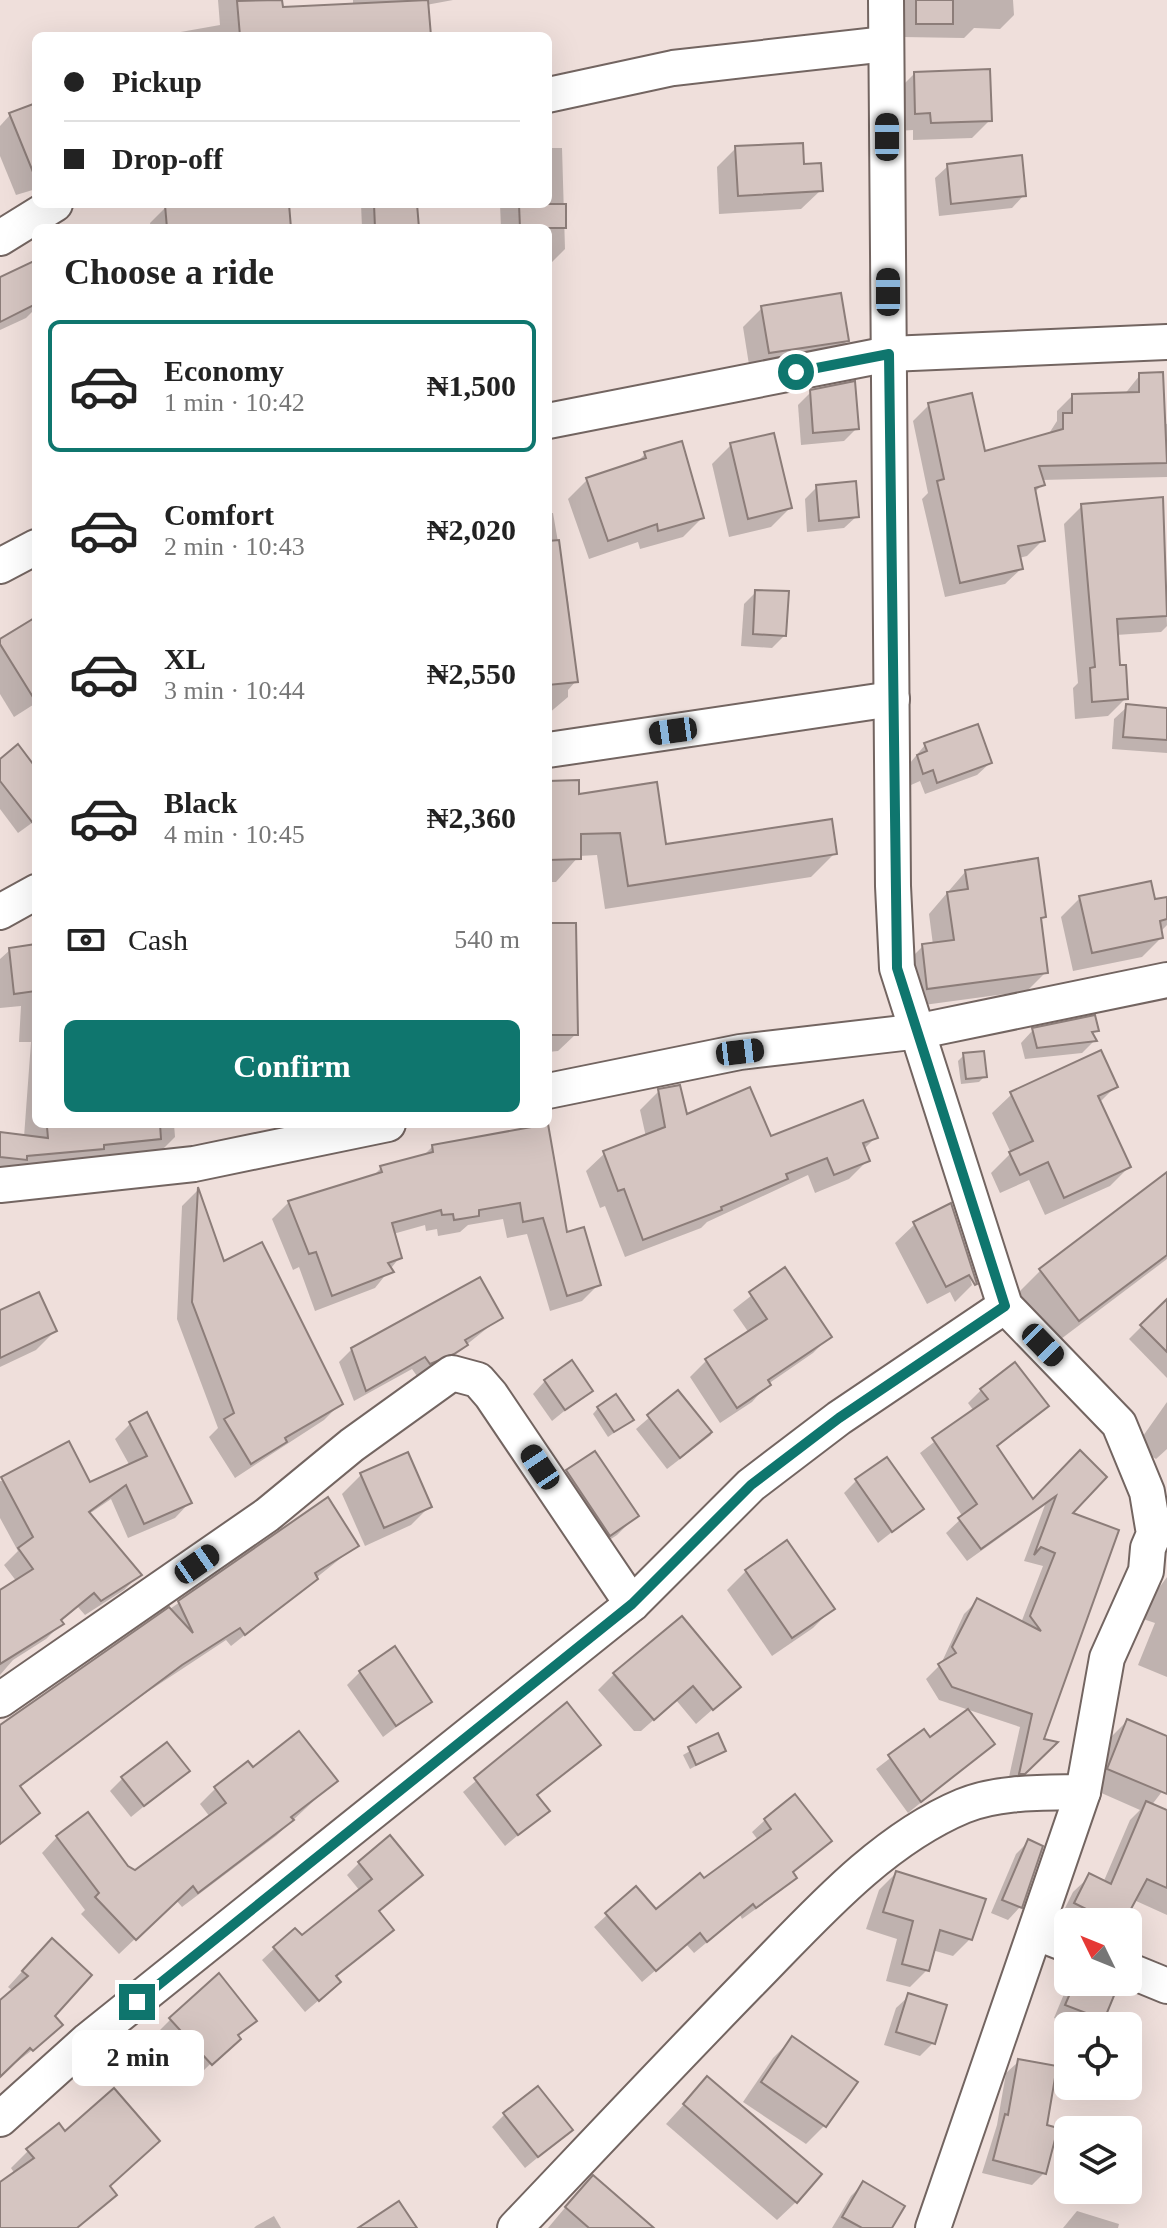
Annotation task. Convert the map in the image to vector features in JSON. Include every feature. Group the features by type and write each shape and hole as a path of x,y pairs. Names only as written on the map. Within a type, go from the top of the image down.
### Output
{"street":[{"path":"886,0 897,968 920,1031 1005,1306 1119,1424 1147,1492 1154,1534 1148,1548 1146,1571 1107,1658 1083,1792 933,2228"},
{"path":"552,94 673,68 886,44"},
{"path":"0,238 49,208"},
{"path":"552,420 889,354 1167,342"},
{"path":"0,566 32,549"},
{"path":"552,749 892,699"},
{"path":"0,912 32,894"},
{"path":"552,1090 740,1052 920,1031 1167,980"},
{"path":"0,1185 194,1164 369,1128"},
{"path":"0,2119 88,2040 632,1604 751,1485 839,1418 1005,1306"},
{"path":"0,1700 267,1515 352,1445 452,1373 478,1380 491,1395 632,1604"},
{"path":"515,2228 785,1947 841,1892 899,1844 966,1805 1018,1794 1083,1792"},
{"path":"1037,1933 1054,1940"},
{"path":"1142,1976 1167,1986"}],"building":[{"path":"282,0 283,7 428,0 431,32 240,32 237,1"},
{"path":"916,0 953,0 953,24 916,24"},
{"path":"990,69 992,121 931,123 930,113 915,114 914,72"},
{"path":"32,104 32,170 9,113"},
{"path":"803,143 804,164 821,163 823,191 738,196 735,146"},
{"path":"1022,155 1026,196 951,204 947,164"},
{"path":"552,204 566,204 566,228 552,228 552,224 520,224 519,208 552,208"},
{"path":"165,208 289,208 291,224 167,224"},
{"path":"374,208 417,208 419,224 375,224"},
{"path":"32,262 32,306 0,322 0,277"},
{"path":"841,293 849,341 769,353 761,306"},
{"path":"1163,372 1167,463 1039,466 1045,485 1035,488 1045,541 1018,546 1023,569 960,583 937,481 944,479 928,403 972,393 985,451 1063,429 1063,413 1072,413 1072,394 1139,392 1139,373"},
{"path":"855,381 859,429 813,433 810,390"},
{"path":"774,433 792,508 748,519 730,443"},
{"path":"682,441 704,518 658,531 657,524 608,541 586,478 646,458 644,452"},
{"path":"856,481 859,517 819,521 816,485"},
{"path":"1163,497 1167,616 1117,619 1120,665 1126,665 1128,699 1092,702 1090,668 1095,667 1081,504"},
{"path":"559,540 578,682 552,685 552,541"},
{"path":"755,590 789,591 786,636 753,634"},
{"path":"32,619 32,696 0,644 0,639"},
{"path":"1126,704 1167,708 1167,740 1123,737"},
{"path":"978,724 992,763 937,783 933,770 923,774 917,755 927,751 924,743"},
{"path":"18,744 32,763 32,822 0,781 0,759"},
{"path":"579,780 579,794 657,782 666,844 832,819 837,854 628,886 620,833 581,834 581,859 552,860 552,781"},
{"path":"1038,858 1046,917 1041,918 1048,973 927,989 922,944 954,940 947,892 968,889 965,870"},
{"path":"1151,881 1155,899 1167,897 1167,919 1160,921 1163,938 1092,953 1079,896"},
{"path":"552,923 576,923 578,1035 552,1035"},
{"path":"32,945 32,992 14,994 9,948"},
{"path":"1095,1015 1099,1031 1092,1032 1097,1041 1037,1048 1032,1028"},
{"path":"1101,1050 1118,1087 1098,1096 1131,1167 1064,1198 1048,1162 1020,1175 1009,1152 1033,1141 1010,1092"},
{"path":"984,1051 987,1077 966,1079 963,1053"},
{"path":"680,1085 687,1114 750,1087 771,1136 863,1100 878,1138 863,1143 870,1161 834,1175 827,1158 786,1174 788,1179 721,1207 722,1210 643,1240 624,1189 618,1191 603,1151 665,1127 658,1089"},
{"path":"47,1128 160,1128 161,1139 104,1145 104,1149 27,1156 27,1160 0,1157 0,1132 48,1138"},
{"path":"526,1128 549,1128 567,1232 584,1227 601,1285 567,1296 543,1218 523,1222 520,1203 479,1210 479,1216 454,1220 453,1214 442,1215 441,1210 392,1223 402,1258 388,1263 394,1272 332,1296 316,1252 309,1254 288,1201 382,1172 380,1166 433,1152 432,1145"},
{"path":"1167,1172 1167,1255 1079,1321 1039,1269"},
{"path":"198,1187 224,1261 262,1242 343,1404 285,1438 287,1442 251,1464 224,1419 234,1413 192,1302"},
{"path":"951,1203 975,1285 969,1275 946,1287 913,1222"},
{"path":"785,1267 832,1337 768,1380 771,1385 737,1408 705,1359 767,1319 749,1292"},
{"path":"480,1277 503,1318 465,1340 468,1345 454,1354 430,1364 425,1357 366,1391 351,1348"},
{"path":"39,1292 57,1331 0,1358 0,1310"},
{"path":"1167,1299 1167,1352 1140,1325"},
{"path":"572,1360 593,1391 565,1410 544,1380"},
{"path":"1015,1362 1049,1406 997,1446 1033,1499 1080,1450 1107,1477 1073,1513 1119,1530 1044,1739 1058,1742 1025,1774 1019,1774 1032,1714 952,1687 938,1664 956,1653 952,1647 977,1598 1041,1631 1030,1616 1055,1553 1041,1547 1034,1555 1056,1496 981,1549 958,1518 977,1504 932,1438 988,1399 980,1389"},
{"path":"678,1390 712,1432 680,1458 647,1415"},
{"path":"616,1394 634,1420 614,1432 597,1407"},
{"path":"147,1412 192,1503 144,1524 126,1485 89,1512 142,1575 101,1601 94,1593 61,1620 64,1624 0,1664 0,1590 33,1569 18,1548 33,1537 1,1477 69,1441 90,1482 147,1456 129,1422"},
{"path":"595,1451 639,1516 610,1536 566,1470"},
{"path":"408,1452 432,1507 384,1528 360,1473"},
{"path":"887,1457 924,1509 892,1532 855,1479"},
{"path":"328,1497 359,1546 315,1573 318,1579 245,1635 240,1628 182,1665 20,1786 40,1813 0,1844 0,1725 169,1607 193,1633 178,1601"},
{"path":"787,1540 835,1609 792,1638 745,1570"},
{"path":"682,1616 741,1687 713,1710 693,1686 654,1720 613,1673"},
{"path":"395,1646 432,1702 396,1726 359,1671"},
{"path":"567,1702 601,1745 537,1795 550,1811 518,1835 474,1778"},
{"path":"968,1709 995,1744 921,1802 888,1755 924,1729 930,1737"},
{"path":"1127,1719 1167,1736 1167,1794 1107,1769"},
{"path":"299,1731 338,1781 291,1817 294,1820 198,1893 193,1886 136,1940 95,1897 99,1893 56,1836 88,1812 128,1866 135,1870 226,1803 214,1787 248,1761 253,1767"},
{"path":"718,1733 726,1751 696,1765 688,1747"},
{"path":"167,1742 190,1771 144,1806 121,1777"},
{"path":"795,1794 832,1841 793,1872 797,1878 756,1908 753,1904 707,1942 700,1933 656,1971 605,1913 636,1886 656,1909 700,1873 704,1878 771,1829 764,1819"},
{"path":"1146,1801 1167,1810 1167,1888 1147,1879 1131,1908 1084,1908 1074,1903 1089,1873 1111,1884"},
{"path":"390,1835 423,1875 379,1911 394,1930 336,1976 341,1982 319,2001 273,1947 295,1928 302,1935 372,1879 358,1862"},
{"path":"1028,1839 1043,1846 1022,1908 1002,1900"},
{"path":"896,1871 986,1899 972,1940 940,1930 929,1971 902,1964 913,1921 883,1912"},
{"path":"52,1938 92,1975 55,2016 63,2025 33,2051 30,2048 0,2077 0,2000 28,1976 22,1971"},
{"path":"219,1973 257,2021 238,2035 241,2039 212,2065 169,2018"},
{"path":"908,1993 947,2005 935,2044 896,2032"},
{"path":"1069,1996 1114,1996 1107,2012 1083,2012 1065,2005"},
{"path":"792,2036 858,2082 826,2127 761,2082"},
{"path":"1018,2059 1054,2065 1047,2125 1054,2127 1054,2143 1046,2174 993,2160 1005,2114 1008,2115"},
{"path":"707,2076 822,2174 797,2203 683,2104"},
{"path":"538,2086 573,2130 538,2157 503,2113"},
{"path":"114,2088 160,2141 110,2186 117,2195 77,2228 0,2228 0,2182 34,2158 26,2149 59,2123 65,2131"},
{"path":"593,2175 654,2228 589,2228 565,2207"},
{"path":"863,2181 905,2206 892,2228 862,2228 842,2217"},
{"path":"399,2201 417,2228 358,2228"}],"route":[{"path":"137,2002 425,1774 632,1604 751,1485 839,1418 1005,1306 920,1031 897,968 893,886 889,354 796,372"}]}
